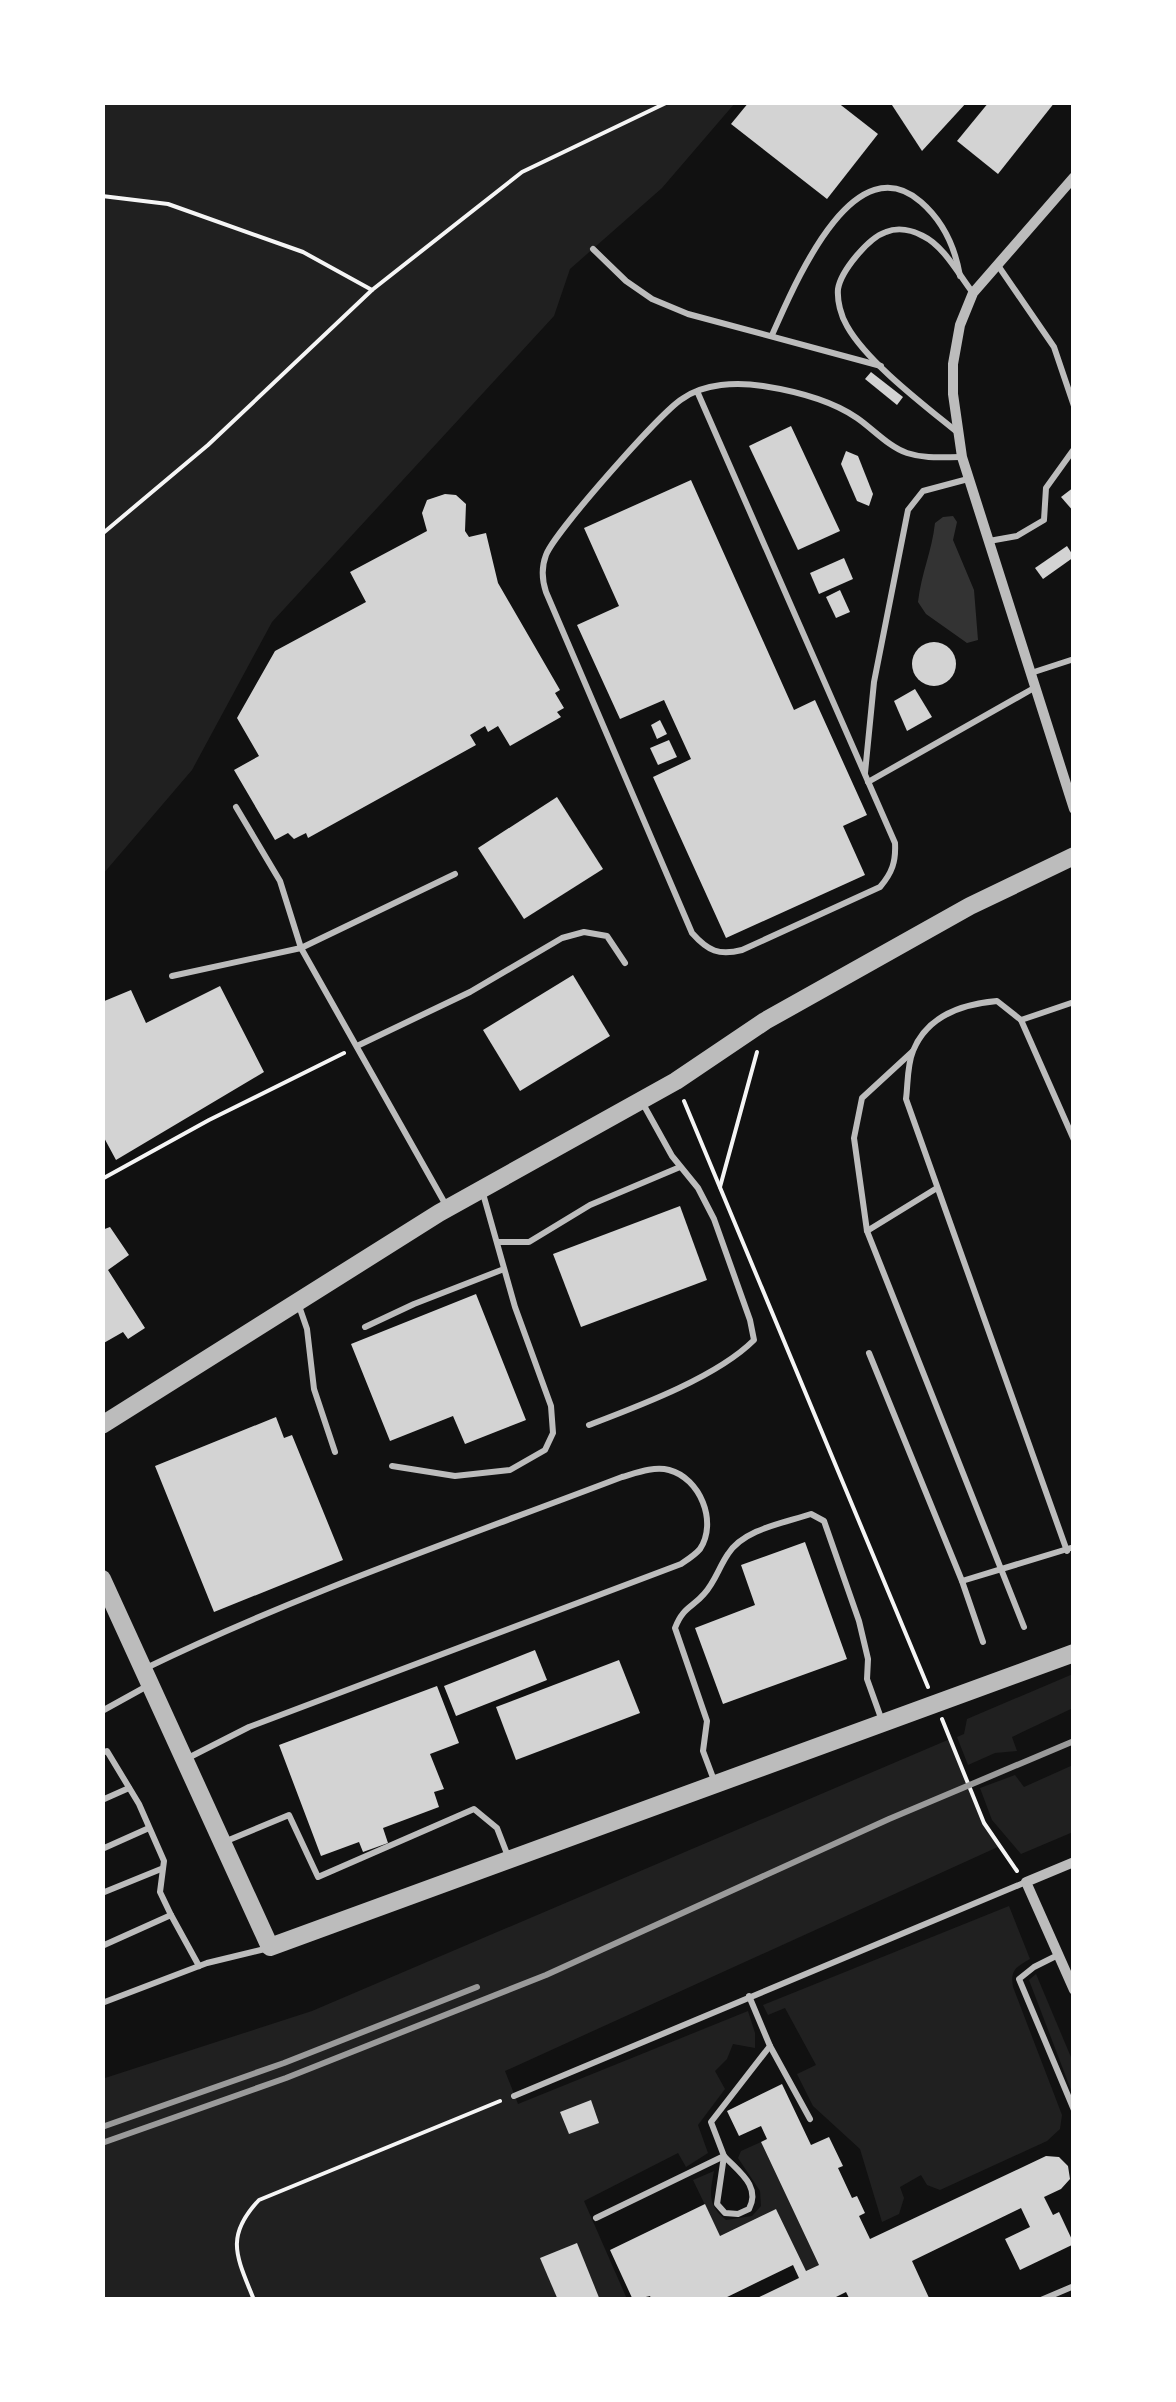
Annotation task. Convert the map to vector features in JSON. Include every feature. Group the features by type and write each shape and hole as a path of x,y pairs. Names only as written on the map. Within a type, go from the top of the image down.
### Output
{"street":[{"path":"1074,177 973,293 960,325 953,364 962,456 1074,809"},
{"path":"102,1424 448,1208 676,1080 765,1021 970,906 1074,856"},
{"path":"102,1579 270,1947 1074,1654"},
{"path":"1074,1862 1026,1882 1074,1990"}],"lane":[{"path":"772,335 821,238 853,204 882,187 896,187 912,194 928,209 956,250 961,277"},
{"path":"957,432 882,366 848,328 840,309 839,284 862,253 889,230 914,232 927,238 973,293"},
{"path":"592,249 652,299 688,314 882,366"},
{"path":"998,264 1054,346 1074,406"},
{"path":"697,391 895,842 896,858 880,887 726,954 703,945 692,933 542,580 546,554 648,431 682,398 697,391 737,384 786,391 828,402 902,452 922,457 962,456"},
{"path":"989,541 1016,536 1044,520 1046,488 1074,448"},
{"path":"867,778 874,682 908,510 924,491 969,479"},
{"path":"1031,673 1074,658"},
{"path":"867,778 1036,688"},
{"path":"236,807 280,881 301,948 448,1208"},
{"path":"172,976 301,948 455,874"},
{"path":"357,1046 470,992 562,938 584,932 607,936 625,964"},
{"path":"1024,1627 867,1230 854,1138 862,1098 913,1051 938,1018 968,1003 997,1001 1021,1020 1074,1140"},
{"path":"1021,1020 1074,1002"},
{"path":"913,1051 906,1099 1070,1549 962,1581"},
{"path":"588,1425 648,1403 734,1360 754,1340 714,1219 641,1100"},
{"path":"498,1242 529,1242 590,1204 680,1166"},
{"path":"867,1230 938,1188"},
{"path":"392,1466 456,1476 510,1470 544,1450 553,1433 551,1406 481,1189"},
{"path":"365,1327 504,1270"},
{"path":"298,1302 307,1329 314,1389 335,1452"},
{"path":"870,1353 983,1642"},
{"path":"102,1711 210,1637 622,1477 646,1470 669,1470 693,1485 704,1503 706,1534 699,1550 682,1564 250,1727 185,1760"},
{"path":"716,1784 703,1751 707,1721 675,1628 688,1604 707,1591 726,1555 739,1540 776,1525 811,1514 824,1521 859,1621 868,1658 867,1679 883,1722"},
{"path":"102,1741 164,1860 160,1892 200,1966"},
{"path":"102,1800 129,1788"},
{"path":"222,1843 289,1815 318,1876 474,1809 497,1828 509,1860"},
{"path":"102,1849 150,1828"},
{"path":"102,1892 162,1868"},
{"path":"514,2096 1026,1882"},
{"path":"102,1946 171,1914"},
{"path":"102,2003 236,1954 270,1947"},
{"path":"1058,1955 1034,1967 1020,1980 1074,2110"},
{"path":"749,1996 770,2046 810,2119"},
{"path":"724,2156 717,2204 726,2213 738,2214 750,2209 754,2199 752,2186 724,2156 710,2122 770,2046"},
{"path":"596,2218 724,2156"},
{"path":"1041,2300 1074,2286"}],"path":[{"path":"102,534 208,445 372,290 522,172 668,102"},
{"path":"102,196 168,204 303,252 372,290"},
{"path":"720,1187 765,1021"},
{"path":"102,1179 357,1046"},
{"path":"676,1080 984,1823 1026,1882"},
{"path":"254,2300 235,2243 238,2228 259,2200 514,2096"}],"shaded area":[{"path":"102,103 735,103 662,188 570,269 554,316 272,622 192,770 103,874"},
{"path":"953,516 957,522 953,540 974,590 978,640 967,643 926,614 918,602 935,523"},
{"path":"1073,1674 1073,1708 1012,1737 1017,1751 995,1753 968,1765 957,1737 964,1734 967,1719"},
{"path":"950,1739 984,1823 1000,1846 505,2071 518,2104 748,2011 755,2048 733,2044 727,2059 715,2071 725,2089 698,2125 708,2153 686,2167 678,2153 584,2201 627,2299 600,2299 576,2244 541,2259 558,2299 103,2299 102,2079 312,2011"},
{"path":"1073,1765 1073,1832 1021,1854 992,1820 980,1788 1015,1775 1024,1787"},
{"path":"1009,1906 1030,1959 1015,1970 1013,1987 1062,2115 1060,2129 1047,2141 940,2190 927,2185 921,2175 900,2187 904,2198 899,2214 882,2222 860,2149 813,2106 797,2074 816,2065 785,2008 768,2015 763,2005"},
{"path":"1036,1974 1073,2062 1073,2095 1029,1980"},
{"path":"761,2142 819,2265 806,2271 776,2209 720,2236 693,2180 714,2171 711,2198 720,2214 726,2220 752,2216 761,2206 760,2191 738,2158 741,2151"}],"building":[{"path":"749,102 837,102 878,134 827,199 731,124"},
{"path":"890,102 967,102 922,151"},
{"path":"989,102 1055,102 998,174 957,141"},
{"path":"871,372 903,397 897,405 865,379"},
{"path":"791,426 840,531 798,550 749,446"},
{"path":"846,451 858,456 873,494 869,506 857,501 841,464"},
{"path":"691,480 794,710 815,700 867,815 843,826 865,875 726,938 653,777 691,759 664,700 620,719 577,625 619,606 584,528"},
{"path":"1074,487 1074,512 1061,497"},
{"path":"456,495 466,504 465,531 469,537 486,533 498,583 560,690 555,693 564,708 557,712 561,717 510,746 498,726 488,732 485,726 470,735 476,745 308,838 306,833 294,839 288,833 275,840 234,770 259,756 237,718 275,651 366,602 350,572 427,531 422,513 427,500"},
{"path":"1067,546 1074,557 1043,579 1035,568"},
{"path":"844,558 853,579 819,594 810,573"},
{"path":"840,590 850,612 836,618 826,597"},
{"path":"934,642 950,648 956,664 950,680 934,686 918,680 912,664 918,648"},
{"path":"915,689 932,717 907,731 894,701"},
{"path":"660,720 667,734 657,739 651,725"},
{"path":"669,740 677,757 658,765 650,748"},
{"path":"557,797 603,869 524,919 478,848"},
{"path":"573,975 610,1036 520,1091 483,1030"},
{"path":"220,986 264,1072 116,1160 102,1134 102,1002 131,990 146,1023"},
{"path":"680,1206 707,1280 581,1327 553,1254"},
{"path":"110,1227 129,1255 108,1270 145,1328 128,1339 123,1332 102,1344 102,1230"},
{"path":"476,1294 526,1420 465,1444 453,1416 390,1441 351,1344"},
{"path":"276,1417 284,1438 292,1435 343,1560 214,1612 155,1466"},
{"path":"805,1542 847,1659 723,1704 695,1628 755,1605 741,1565"},
{"path":"535,1650 547,1680 456,1716 444,1686"},
{"path":"619,1660 640,1713 516,1760 496,1707"},
{"path":"437,1686 459,1743 430,1754 444,1789 434,1792 439,1807 383,1828 388,1843 363,1852 359,1842 321,1856 279,1745"},
{"path":"782,2084 811,2145 829,2137 852,2198 857,2196 865,2213 859,2216 870,2239 1046,2156 1059,2157 1068,2166 1070,2179 1061,2189 1044,2197 1053,2215 1059,2212 1074,2244 1020,2270 1005,2239 1030,2227 1021,2208 912,2261 930,2300 850,2300 846,2292 830,2300 753,2300 799,2278 793,2265 721,2300 652,2300 650,2296 633,2300 610,2250 705,2204 720,2236 776,2209 806,2271 819,2265 761,2142 767,2139 761,2126 739,2136 727,2111"},
{"path":"591,2100 599,2123 569,2134 560,2112"},
{"path":"577,2243 600,2300 558,2300 540,2258"}],"railway":[{"path":"102,2143 286,2078 546,1975 889,1819 1074,1741"},
{"path":"102,2127 284,2063 477,1987"}]}
